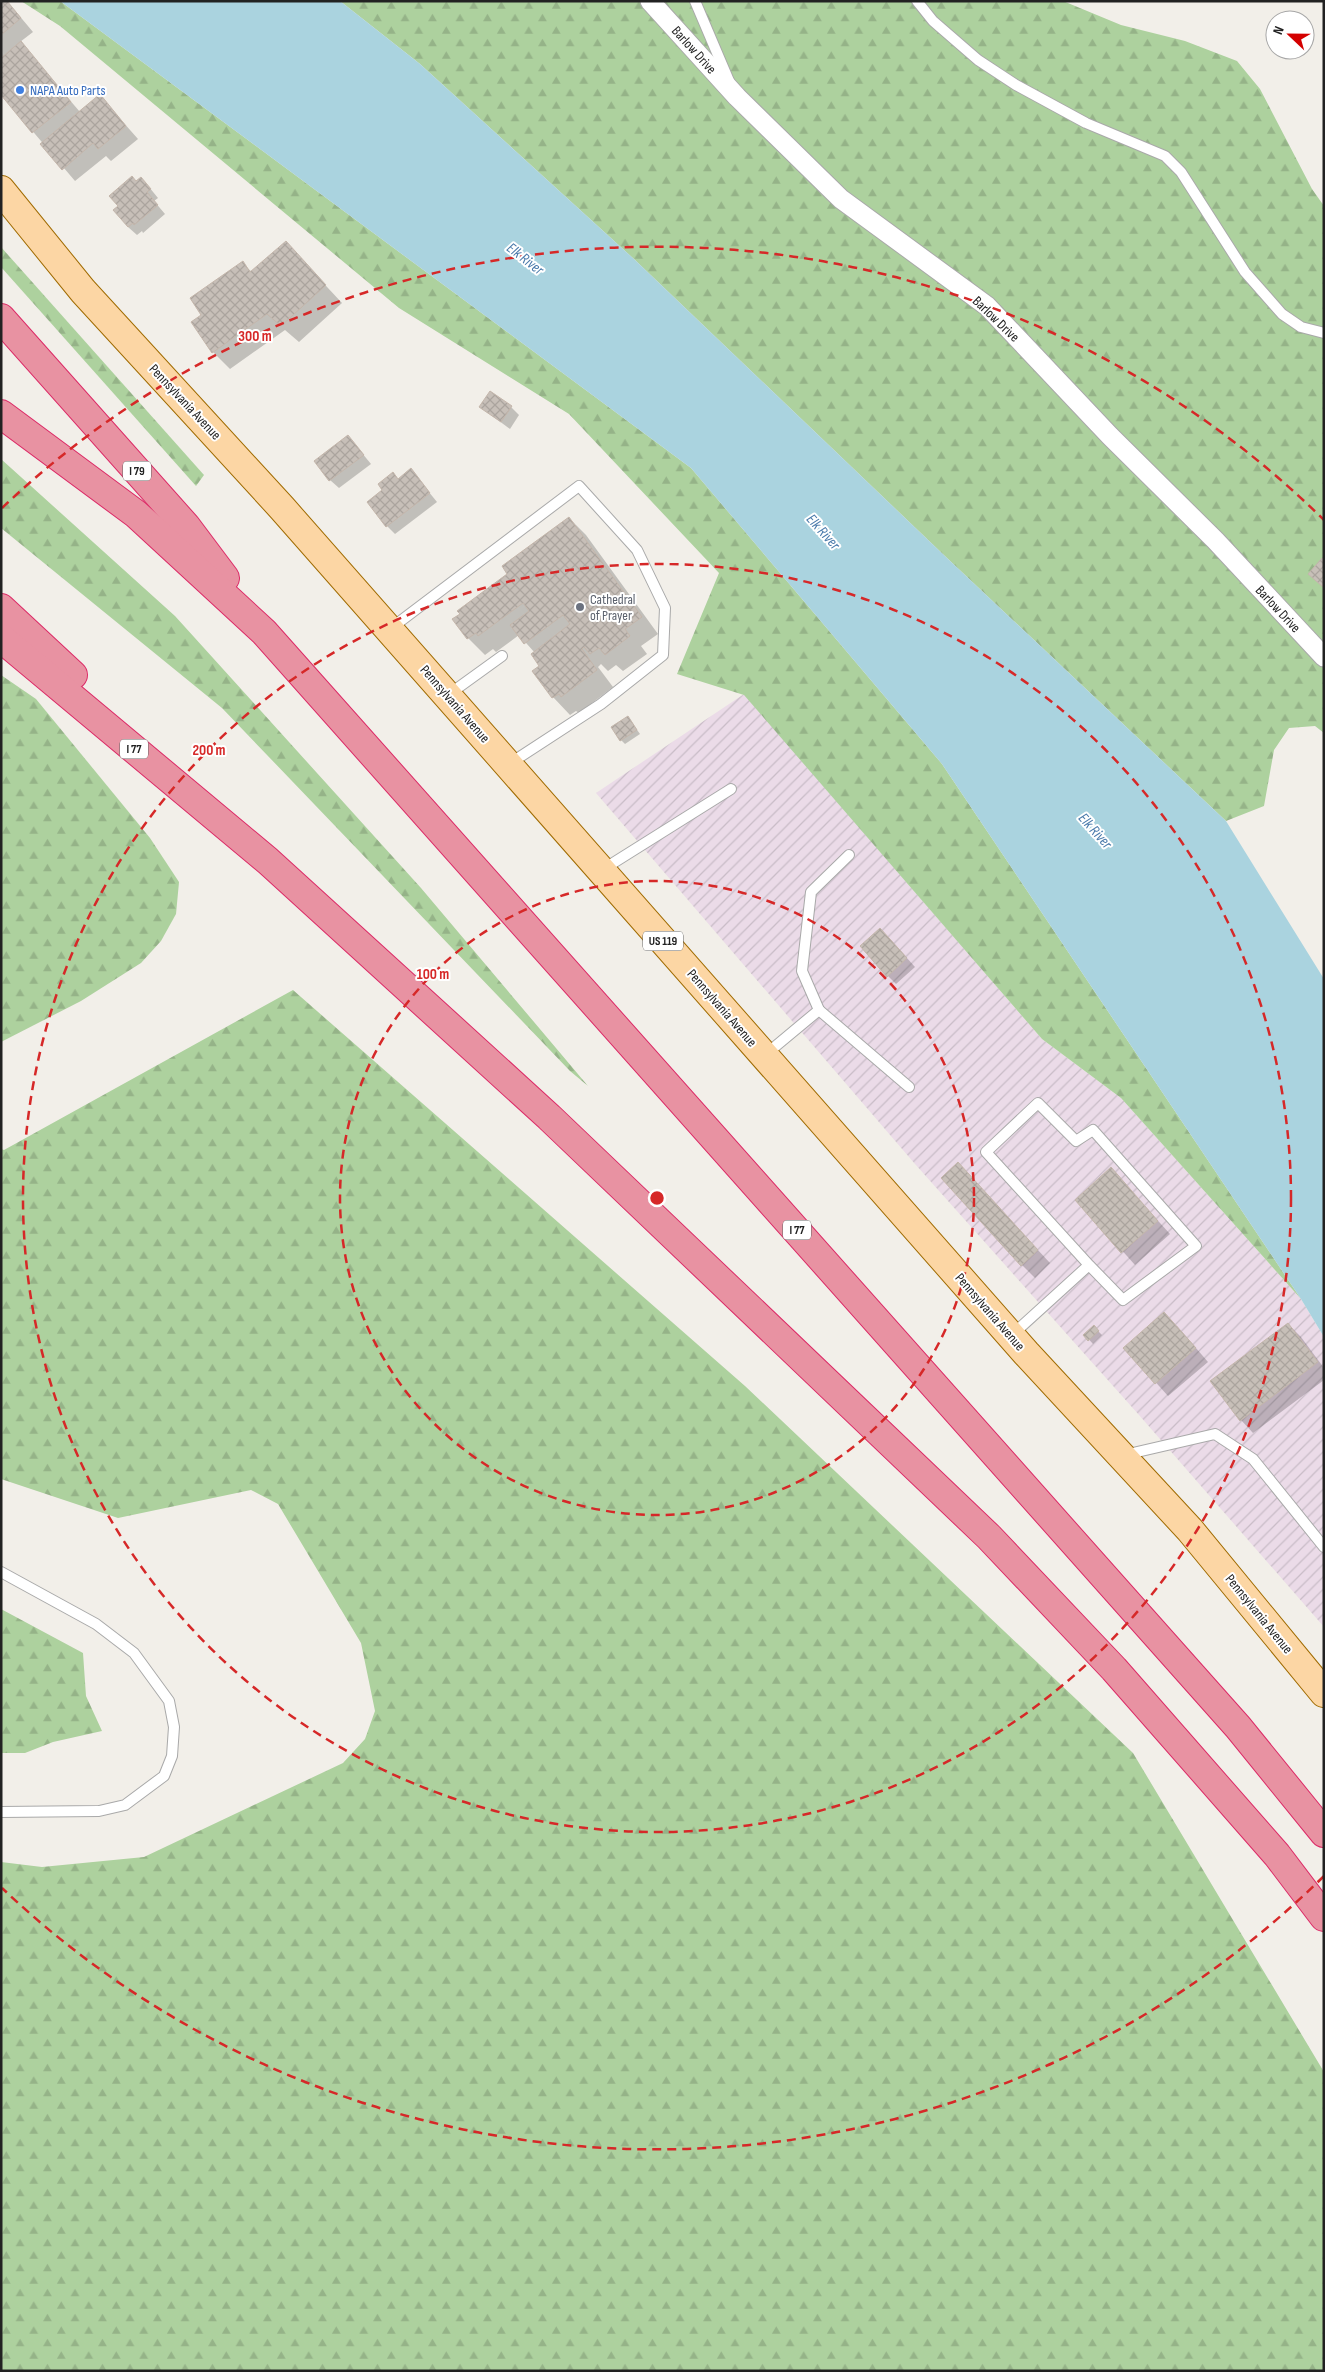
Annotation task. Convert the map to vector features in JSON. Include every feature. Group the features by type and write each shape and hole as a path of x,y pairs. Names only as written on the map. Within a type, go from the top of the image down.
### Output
{"highway":[{"name":"I 79","path":"1,318 186,526 264,632"},
{"name":"I 77","path":"1,414 136,514 264,632 1238,1727 1324,1834"},
{"path":"1,608 268,861"},
{"name":"I 77","path":"1,638 268,861 548,1117 989,1537 1114,1669 1277,1855 1324,1917"}],"main road":[{"name":"Pennsylvania Avenue","path":"1,190 83,291 282,508 1011,1336 1190,1530 1324,1693"}],"street":[{"name":"Barlow Drive","path":"650,1 737,97 841,199 987,306 1110,436 1215,540 1324,657"}],"lane":[{"path":"695,1 737,97"},
{"path":"917,1 933,21 978,60 1016,85 1086,123 1165,156 1181,172 1245,272 1282,314 1301,326 1324,333"},
{"path":"389,629 579,486 599,506 636,550 665,608 663,655 601,704 508,765"},
{"path":"447,695 502,656"},
{"path":"601,870 731,789"},
{"path":"849,855 811,892 802,971 819,1010 909,1087"},
{"path":"764,1055 819,1010"},
{"path":"1038,1103 1076,1141 1093,1130 1196,1246 1123,1300 1089,1265 986,1152 1038,1103"},
{"path":"1011,1336 1089,1265"},
{"path":"1121,1456 1215,1434 1253,1459 1324,1547"},
{"path":"1,1572 96,1624 134,1653 169,1700 174,1727 172,1756 164,1776 125,1805 99,1811 1,1812"}],"shaded area":[{"path":"744,694 1042,1039 1121,1098 1301,1299 1324,1337 1324,1627 1139,1415 915,1164 596,793"}],"green space":[{"path":"21,1 60,1 691,468 942,764 1301,1299 1121,1098 1042,1039 744,695 677,674 719,573 569,414 399,308 60,26"},
{"path":"340,1 1063,1 1121,25 1185,41 1237,61 1260,89 1312,189 1324,206 1324,733 1315,726 1289,728 1274,750 1264,806 1226,821 635,260 420,64"},
{"path":"1,247 204,475 196,486 1,267"},
{"path":"1,459 175,616 421,888 588,1086 570,1071 222,708 1,528"},
{"path":"1,675 36,699 150,838 179,882 176,914 161,941 141,963 81,1001 1,1042"},
{"path":"293,990 745,1386 1133,1753 1324,2072 1324,2371 1,2371 1,1862 42,1867 144,1857 343,1763 365,1739 375,1711 361,1643 278,1504 251,1490 118,1518 1,1479 1,1149 4,1150"},
{"path":"1,1609 83,1653 86,1696 102,1731 53,1742 25,1753 1,1753"}],"water":[{"name":"Elk River","path":"60,1 340,1 420,64 635,260 1226,821 1324,979 1324,1337 1301,1299 942,764 691,468"}],"building":[{"path":"1,1 7,1 21,18 1,35"},
{"path":"21,41 71,102 32,133 1,95 1,58"},
{"path":"100,94 126,126 98,149 93,143 62,170 40,144"},
{"path":"132,176 136,181 141,177 151,189 147,192 158,205 134,225 133,223 128,227 113,210 118,206 109,196"},
{"path":"286,241 326,285 281,326 267,314 212,353 191,322 201,315 190,298 243,261 250,272"},
{"path":"490,391 512,406 501,422 479,407"},
{"path":"348,435 364,455 329,481 314,461"},
{"path":"411,468 430,493 386,527 367,502 382,490 378,484 393,472 398,479"},
{"name":"Cathedral of Prayer","path":"569,517 642,617 625,629 630,636 605,655 599,648 590,654 584,647 582,649 597,670 561,697 559,694 552,698 532,671 539,666 531,654 570,624 563,615 524,644 510,625 529,611 523,603 478,636 476,633 467,639 452,619 460,614 457,611 507,574 502,566"},
{"path":"1322,558 1324,560 1323,587 1308,574"},
{"path":"628,716 637,730 620,741 611,727"},
{"path":"880,928 907,958 887,977 860,946"},
{"path":"958,1162 1038,1250 1021,1266 941,1178"},
{"path":"1111,1167 1158,1221 1121,1253 1075,1200"},
{"path":"1164,1312 1196,1348 1155,1384 1123,1348"},
{"path":"1288,1323 1318,1362 1240,1421 1210,1381"},
{"path":"1094,1325 1099,1331 1088,1341 1083,1335"}],"place":[{"name":"NAPA Auto Parts","path":"20,90"},
{"name":"Cathedral of Prayer","path":"580,607"}]}
